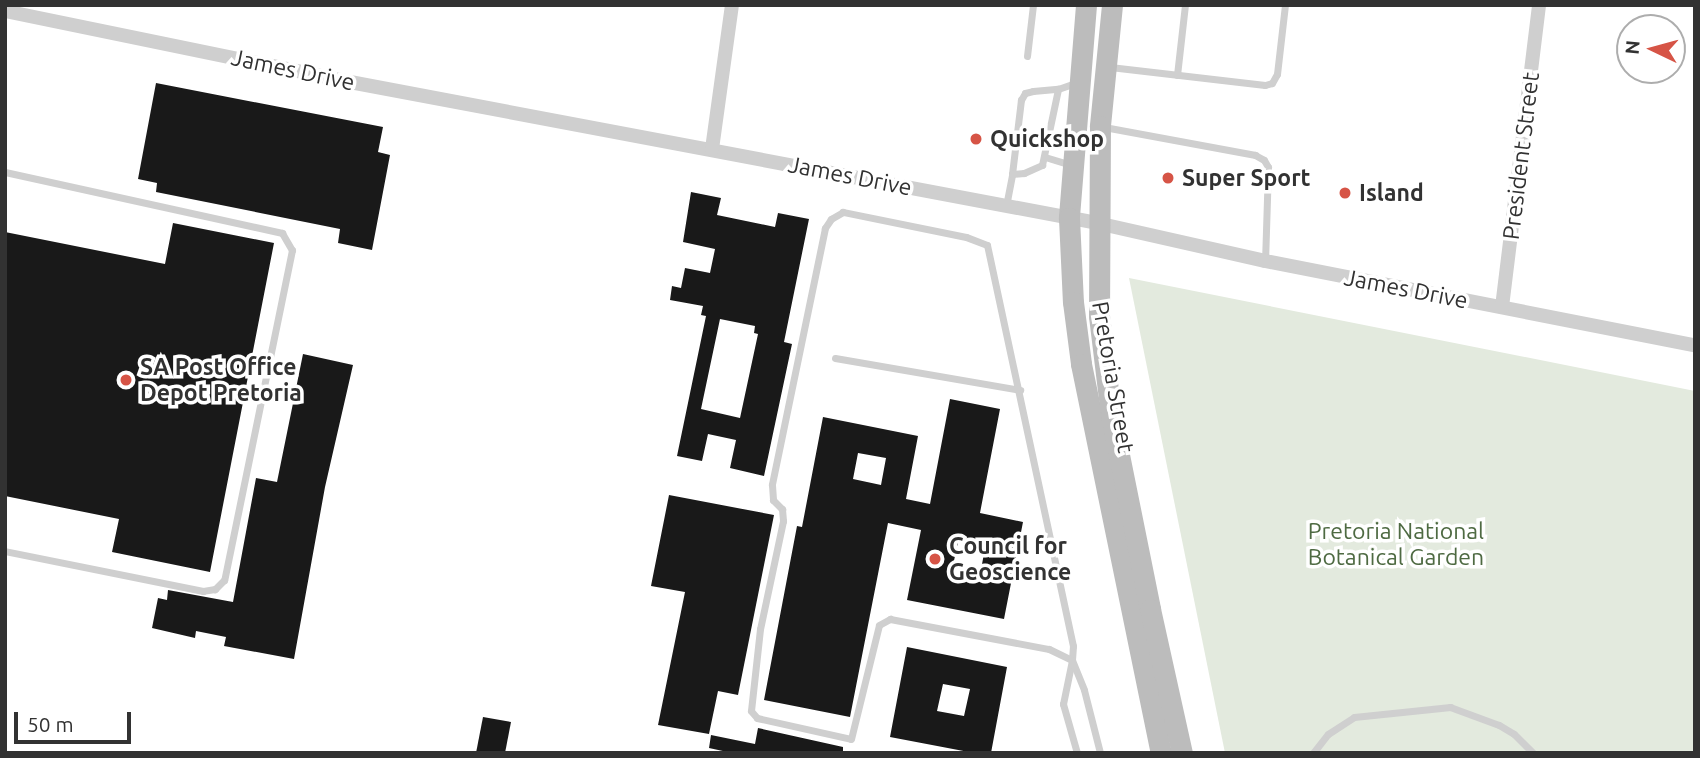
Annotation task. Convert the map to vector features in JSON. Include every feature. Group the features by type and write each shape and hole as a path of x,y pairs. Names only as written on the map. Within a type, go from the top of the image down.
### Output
{"main road":[{"name":"Pretoria Street","path":"1086,5 1069,218 1073,302 1081,364 1161,753"},
{"name":"Pretoria Street","path":"1112,5 1100,126 1097,223 1099,316 1111,415 1182,753"}],"street":[{"path":"712,149 732,5"},
{"name":"President Street","path":"1502,307 1539,5"},
{"name":"James Drive","path":"5,11 350,82 1097,223 1265,261 1695,345"}],"lane":[{"path":"1027,56 1033,5"},
{"path":"1177,75 1185,5"},
{"path":"1106,66 1265,85 1272,83 1277,74 1285,5"},
{"path":"1006,206 1021,100 1025,93 1058,89 1079,82"},
{"path":"1012,174 1037,169 1045,158 1058,89"},
{"path":"1100,126 1235,150 1264,160 1268,167 1265,261"},
{"path":"1045,158 1072,166"},
{"path":"5,172 282,233 292,250 224,580 215,589 203,591 5,551"},
{"path":"1077,753 1063,704 1072,660 1073,646 987,245 966,237 843,212 831,219 825,228 802,329 772,485 773,500 782,509 783,521 760,629 751,710 757,718 851,739 879,625 890,619 1049,649 1072,660 1084,690 1100,753"},
{"path":"835,358 1020,390"},
{"path":"1313,753 1328,734 1354,717 1450,707 1499,725 1514,734 1534,753"}],"green space":[{"name":"Pretoria National Botanical Garden","path":"1129,278 1695,391 1695,753 1225,753"}],"building":[{"path":"156,83 383,127 378,152 390,155 372,250 338,243 340,229 156,192 157,183 138,179"},
{"path":"691,192 721,198 717,215 775,227 778,213 809,219 784,342 792,344 764,476 730,468 736,440 708,434 702,461 677,456 706,316 701,315 703,306 670,300 672,286 681,288 685,268 710,273 715,249 683,242","holes":["720,319 755,326 754,333 758,334 740,418 701,409"]},
{"name":"SA Post Office Depot Pretoria","path":"173,223 274,243 210,572 112,552 119,519 5,496 5,232 165,264"},
{"path":"303,354 353,365 325,487 294,659 224,646 226,637 196,631 195,638 152,628 158,598 167,600 168,590 233,602 256,478 277,482"},
{"path":"950,399 1000,409 980,513 1023,522 1004,619 907,600 921,530 888,523 850,717 764,700 797,526 802,527 823,417 918,436 906,499 930,504","holes":["858,453 886,458 881,485 853,479","959,537 986,543 979,580 951,575"]},
{"path":"669,495 774,515 738,695 718,691 709,734 658,725 685,592 651,586"},
{"name":"Council for Geoscience","path":"907,647 1007,667 991,753 974,753 890,737","holes":["943,684 970,689 964,716 937,711"]},
{"path":"483,717 511,722 505,753 476,753"},
{"path":"758,728 843,747 843,753 732,753 709,748 711,735 755,744"}],"place":[{"name":"Quickshop","path":"976,139"},
{"name":"Super Sport","path":"1168,178"},
{"name":"Island","path":"1345,193"},
{"name":"SA Post Office Depot Pretoria","path":"126,380"},
{"name":"Council for Geoscience","path":"935,559"}]}
